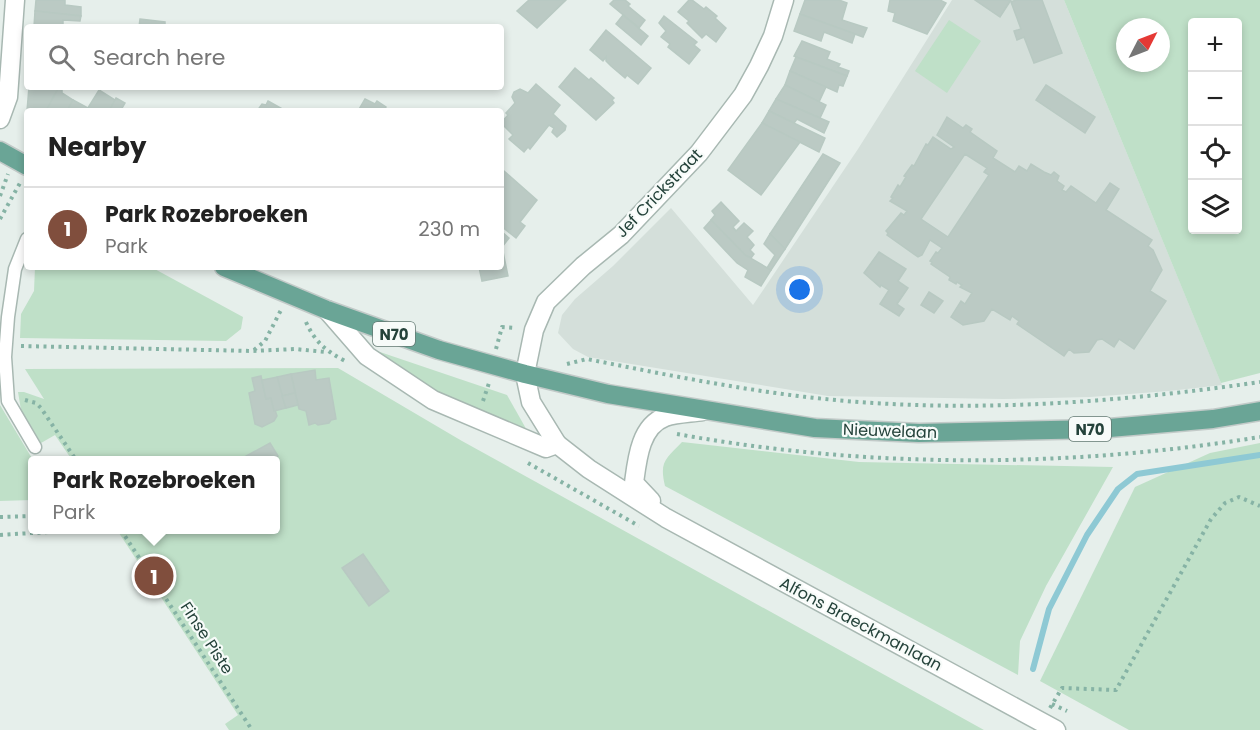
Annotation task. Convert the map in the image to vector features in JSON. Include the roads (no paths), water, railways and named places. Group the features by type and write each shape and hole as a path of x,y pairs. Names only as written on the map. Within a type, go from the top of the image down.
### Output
{"main road":[{"path":"0,151 24,171"},
{"name":"N70","path":"231,270 327,310 440,350 525,374"},
{"name":"Nieuwelaan","path":"525,374 608,394 816,428 919,433 1098,429 1213,419 1260,411"}],"street":[{"path":"0,119 8,97 15,0"},
{"name":"Jef Crickstraat","path":"525,374 534,330 546,302 583,266 621,235 699,153 743,95 773,36 784,0"},
{"name":"Alfons Braeckmanlaan","path":"327,310 367,357 433,400 546,448 556,444"},
{"name":"Alfons Braeckmanlaan","path":"525,374 531,402 556,444 589,469 666,518 1056,730"},
{"name":"Alfons Braeckmanlaan","path":"666,518 634,483 637,459 646,432 663,417 704,411"}],"lane":[{"path":"24,246 15,269 5,346 8,401 35,447"}],"waterway":[{"path":"1033,669 1049,609 1087,535 1118,489 1137,474 1260,455"}],"place":[{"name":"Park Rozebroeken","path":"154,576"}]}
